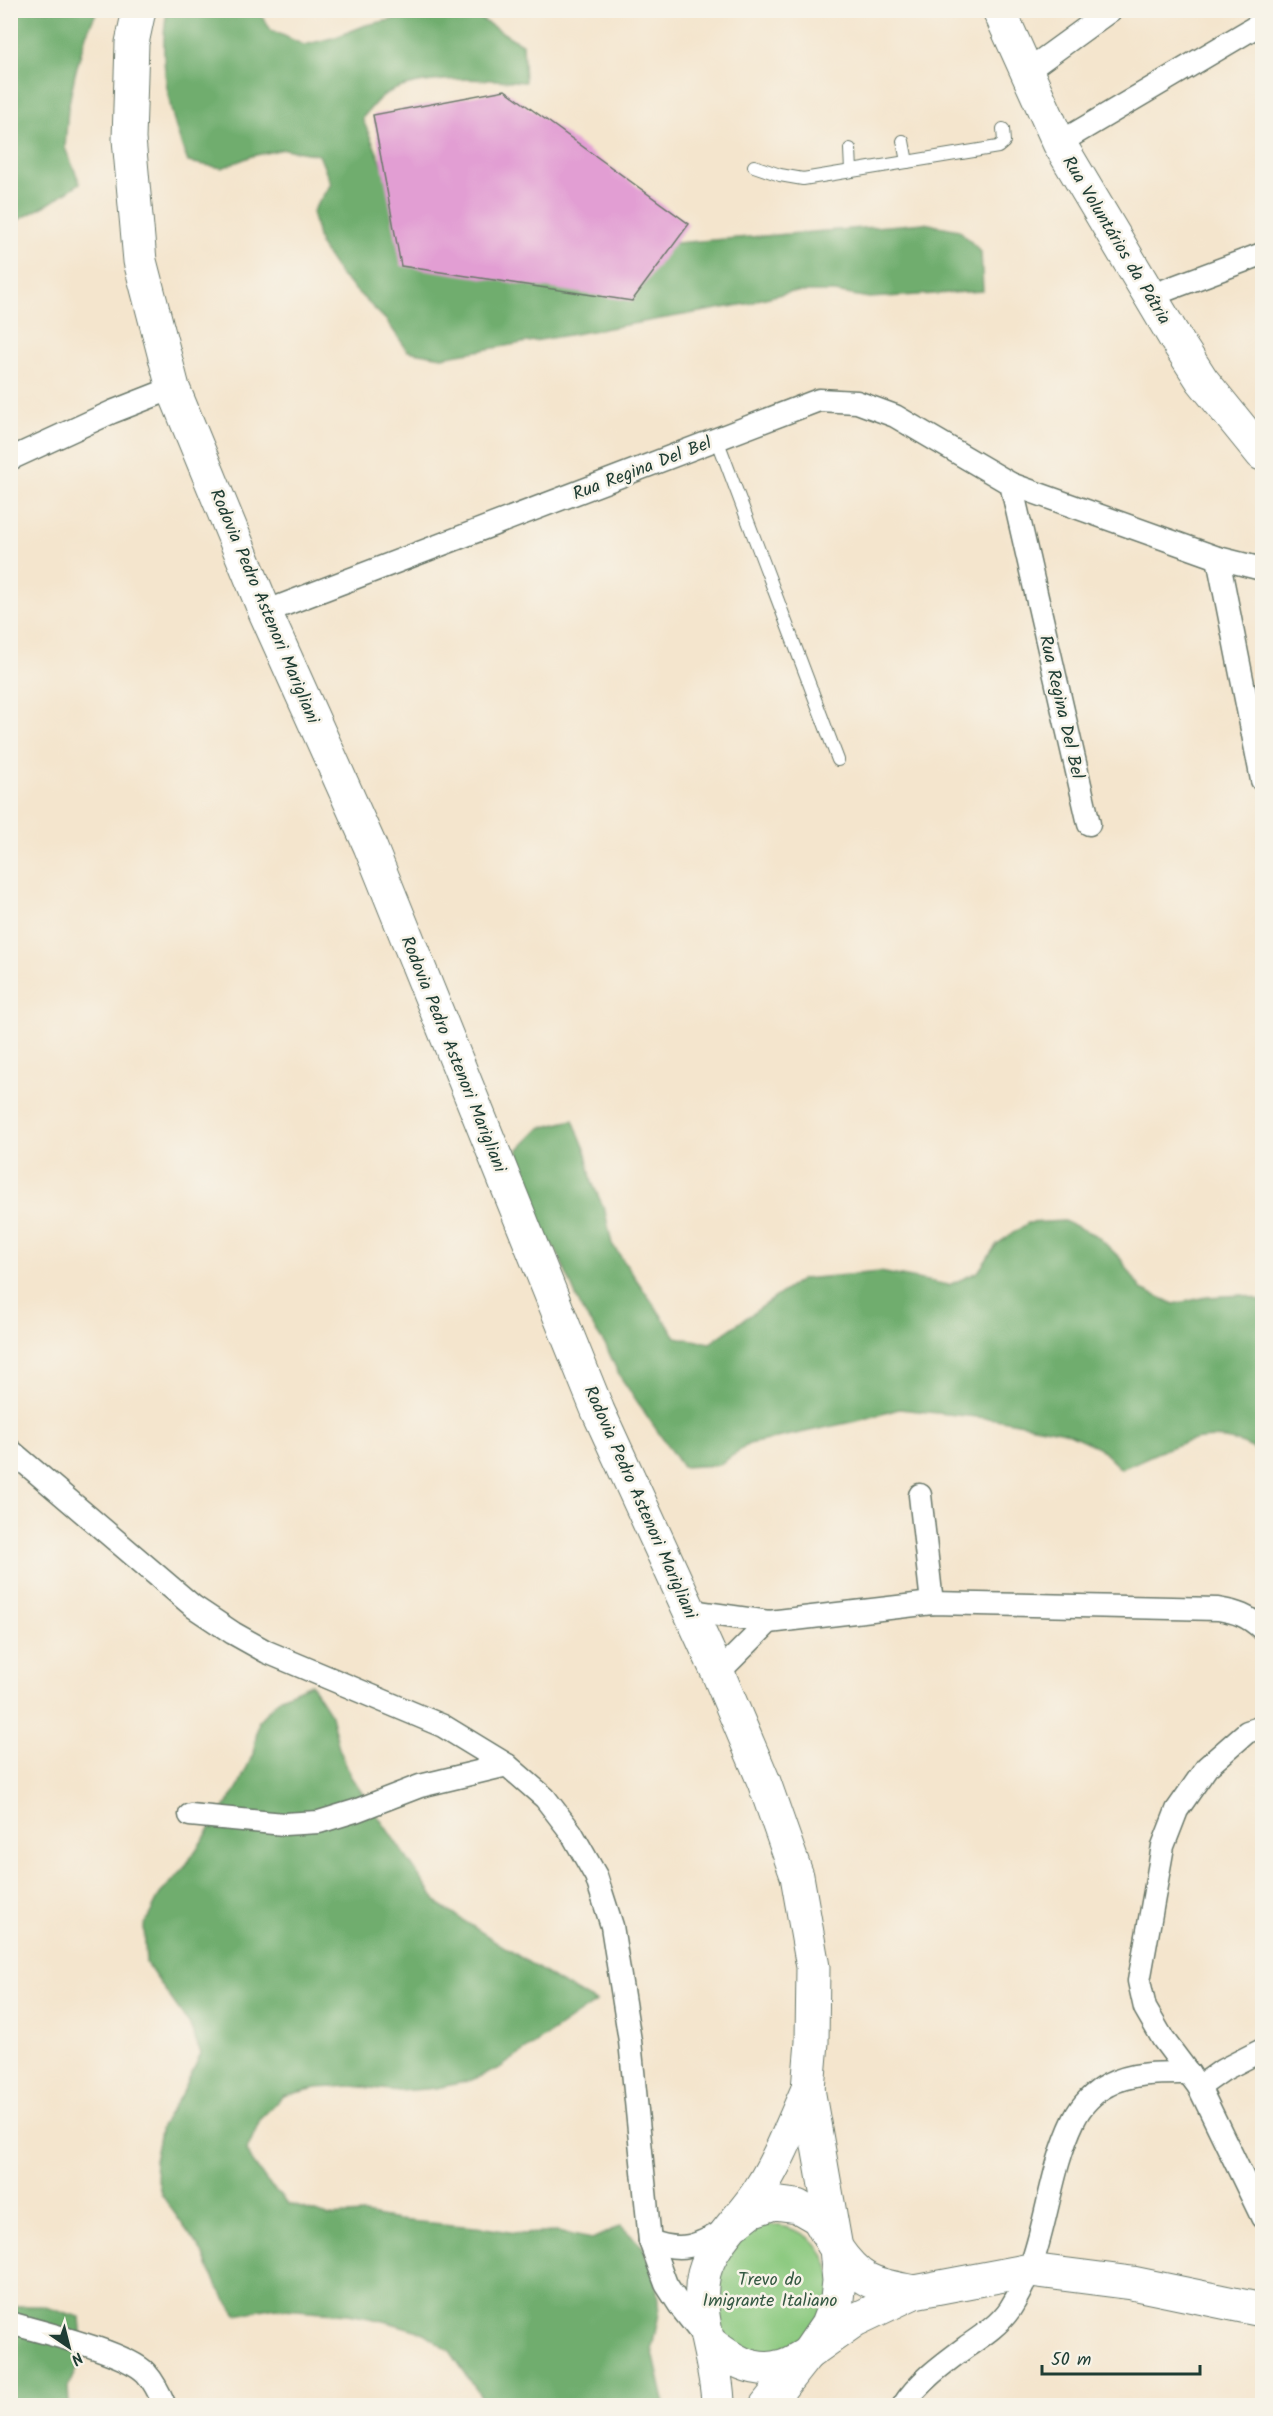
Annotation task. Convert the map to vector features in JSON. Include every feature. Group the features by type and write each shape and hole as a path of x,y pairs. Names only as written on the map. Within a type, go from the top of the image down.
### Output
{"main road":[{"name":"Rodovia Pedro Astenori Marigliani","path":"140,10 132,43 129,139 140,261 173,388 265,612 370,846 598,1411 691,1611 764,1782 797,1876 813,1967 812,2042 808,2089 836,2248 839,2282 837,2299 827,2325 766,2406"},
{"name":"Rua Voluntários da Pátria","path":"999,11 1059,143 1150,296 1202,380 1263,453"},
{"name":"Rodovia Pedro Astenori Marigliani","path":"718,2406 704,2308 704,2274 711,2255 759,2190 776,2160 808,2089"},
{"path":"731,2226 751,2211 774,2203 797,2206 818,2218 853,2271 878,2285 914,2292"},
{"path":"709,2342 727,2356 744,2365 761,2368 781,2367 807,2354 855,2320 914,2292 1030,2270 1132,2283 1263,2310"}],"street":[{"path":"1027,71 1111,10"},
{"path":"1059,143 1263,23"},
{"path":"1150,296 1263,254"},
{"path":"10,459 112,412 173,388"},
{"name":"Rua Regina Del Bel","path":"265,612 819,400 857,402 896,416 1011,484 1218,558 1263,569"},
{"name":"Rua Regina Del Bel","path":"1011,484 1089,824"},
{"path":"1218,558 1263,780"},
{"path":"10,1450 194,1607 233,1634 267,1652 443,1726 507,1765 545,1798 571,1832 596,1876 612,1926 630,2041 650,2241 666,2284 682,2309 709,2342"},
{"path":"920,1495 932,1603"},
{"path":"691,1611 769,1622 932,1603 1218,1609 1237,1612 1251,1618 1263,1629"},
{"path":"718,1673 769,1622"},
{"path":"1263,1727 1247,1732 1207,1767 1177,1810 1163,1846 1139,1981 1146,2008 1163,2039 1194,2080 1263,2217"},
{"path":"190,1815 284,1824 319,1822 420,1786 507,1765"},
{"path":"903,2406 912,2392 927,2377 993,2328 1010,2309 1030,2270 1074,2118 1090,2097 1110,2084 1131,2077 1194,2080 1223,2070 1263,2050"},
{"path":"650,2241 667,2247 682,2248 701,2244 731,2226"},
{"path":"10,2323 75,2342 129,2362 145,2372 157,2388 165,2406"}],"lane":[{"path":"754,166 780,175 803,179 998,147 1004,142 1003,129"},
{"path":"903,141 907,162"},
{"path":"850,149 851,171"},
{"path":"717,439 838,760"}],"green space":[{"path":"11,10 97,11 86,35 68,108 65,148 80,183 50,203 11,224"},
{"path":"167,11 258,11 271,30 304,45 336,37 366,25 435,11 471,13 523,45 525,82 472,79 433,81 398,88 381,97 362,118 390,182 638,246 924,223 959,230 981,252 983,291 869,298 835,292 790,292 752,303 442,357 408,351 386,320 341,276 320,245 312,212 331,184 319,155 284,149 252,156 222,168 188,162 175,126 167,88 164,49"},
{"path":"573,1120 585,1149 592,1182 605,1211 612,1244 676,1337 710,1343 802,1279 880,1272 949,1285 978,1272 997,1244 1028,1223 1064,1221 1097,1236 1120,1258 1141,1289 1174,1304 1207,1297 1243,1295 1262,1301 1262,1454 1244,1444 1226,1439 1208,1438 1174,1446 1121,1469 1098,1447 1065,1432 996,1419 899,1409 861,1420 749,1444 719,1465 682,1467 619,1375 606,1346 582,1310 557,1252 536,1221 518,1150 540,1128"},
{"path":"311,1684 331,1715 339,1748 351,1777 439,1905 559,1982 596,2002 498,2069 469,2081 436,2088 400,2091 352,2086 316,2088 283,2096 261,2118 246,2152 267,2182 289,2204 328,2216 364,2214 521,2234 557,2232 592,2239 621,2226 644,2248 656,2278 659,2314 652,2348 665,2405 487,2405 450,2351 422,2332 349,2314 270,2308 237,2315 216,2285 204,2255 161,2194 154,2161 161,2126 179,2098 201,2054 189,2024 146,1963 144,1926 160,1894 182,1871 238,1787 253,1754 259,1720 281,1697"},
{"name":"Trevo do Imigrante Italiano","path":"769,2224 798,2231 815,2243 826,2261 836,2287 798,2349 754,2353 734,2344 718,2329 709,2266 750,2227"},
{"path":"10,2306 42,2306 80,2317 83,2354 68,2387 69,2405 11,2405"}],"building":[{"path":"505,90 689,224 632,301 401,266 373,115"}]}
